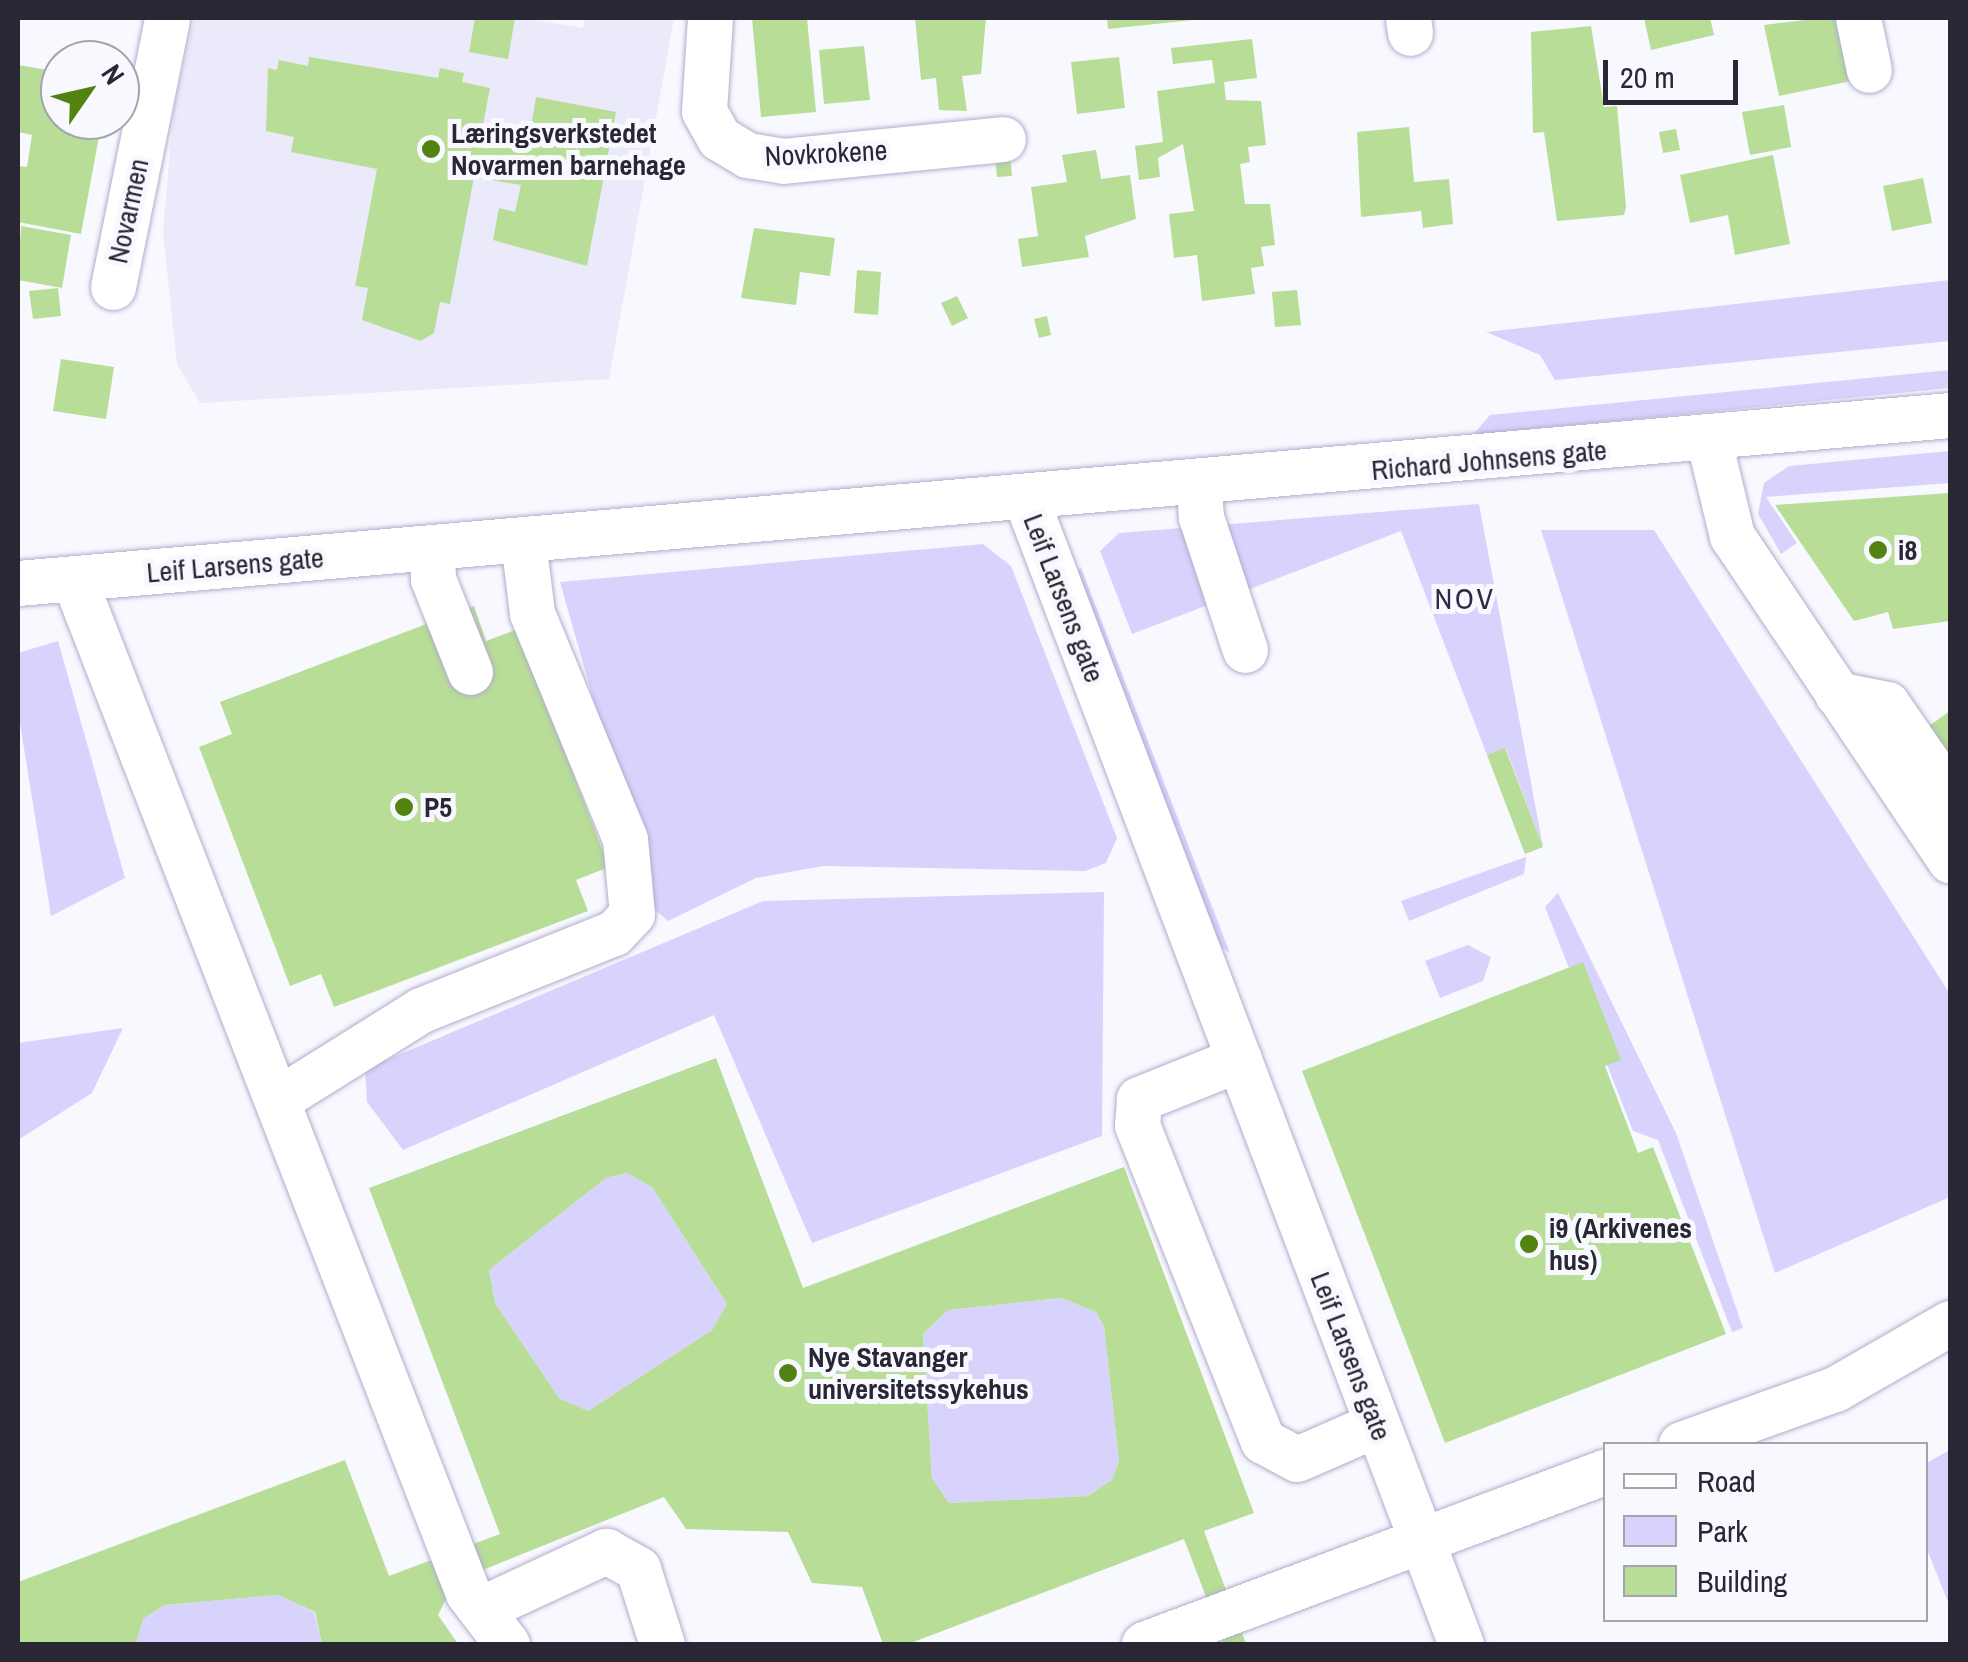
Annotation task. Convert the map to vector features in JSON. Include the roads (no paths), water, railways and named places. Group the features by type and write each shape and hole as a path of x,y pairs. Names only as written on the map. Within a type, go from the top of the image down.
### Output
{"street":[{"name":"Novarmen","path":"113,287 168,18"},
{"name":"Novkrokene","path":"710,18 704,111 719,138 747,155 783,161 1004,139"},
{"path":"1858,18 1869,70"},
{"name":"Richard Johnsens gate","path":"1026,499 1709,441 1950,416"},
{"path":"1709,441 1725,523 1950,860"},
{"path":"1199,482 1245,650"},
{"name":"Leif Larsens gate","path":"18,583 1026,499 1462,1644"},
{"path":"277,1100 421,1010 614,933 632,914 625,839 532,613 522,541"},
{"path":"432,549 433,580 470,672"},
{"path":"74,578 468,1593 495,1626 606,1551 638,1569 662,1644"},
{"path":"1837,694 1887,704 1950,795"},
{"path":"1239,1059 1140,1099 1137,1125 1264,1441 1297,1460 1377,1424"},
{"path":"1687,1442 1835,1389 1950,1323"},
{"path":"1144,1644 1420,1538 1603,1473"}],"place":[{"name":"Læringsverkstedet Novarmen barnehage","path":"431,149"},
{"name":"i8","path":"1878,550"},
{"name":"P5","path":"404,807"},
{"name":"i9 (Arkivenes hus)","path":"1529,1244"},
{"name":"Nye Stavanger universitetssykehus","path":"788,1373"}],"district":[{"name":"NOV","path":"1465,598"}]}
